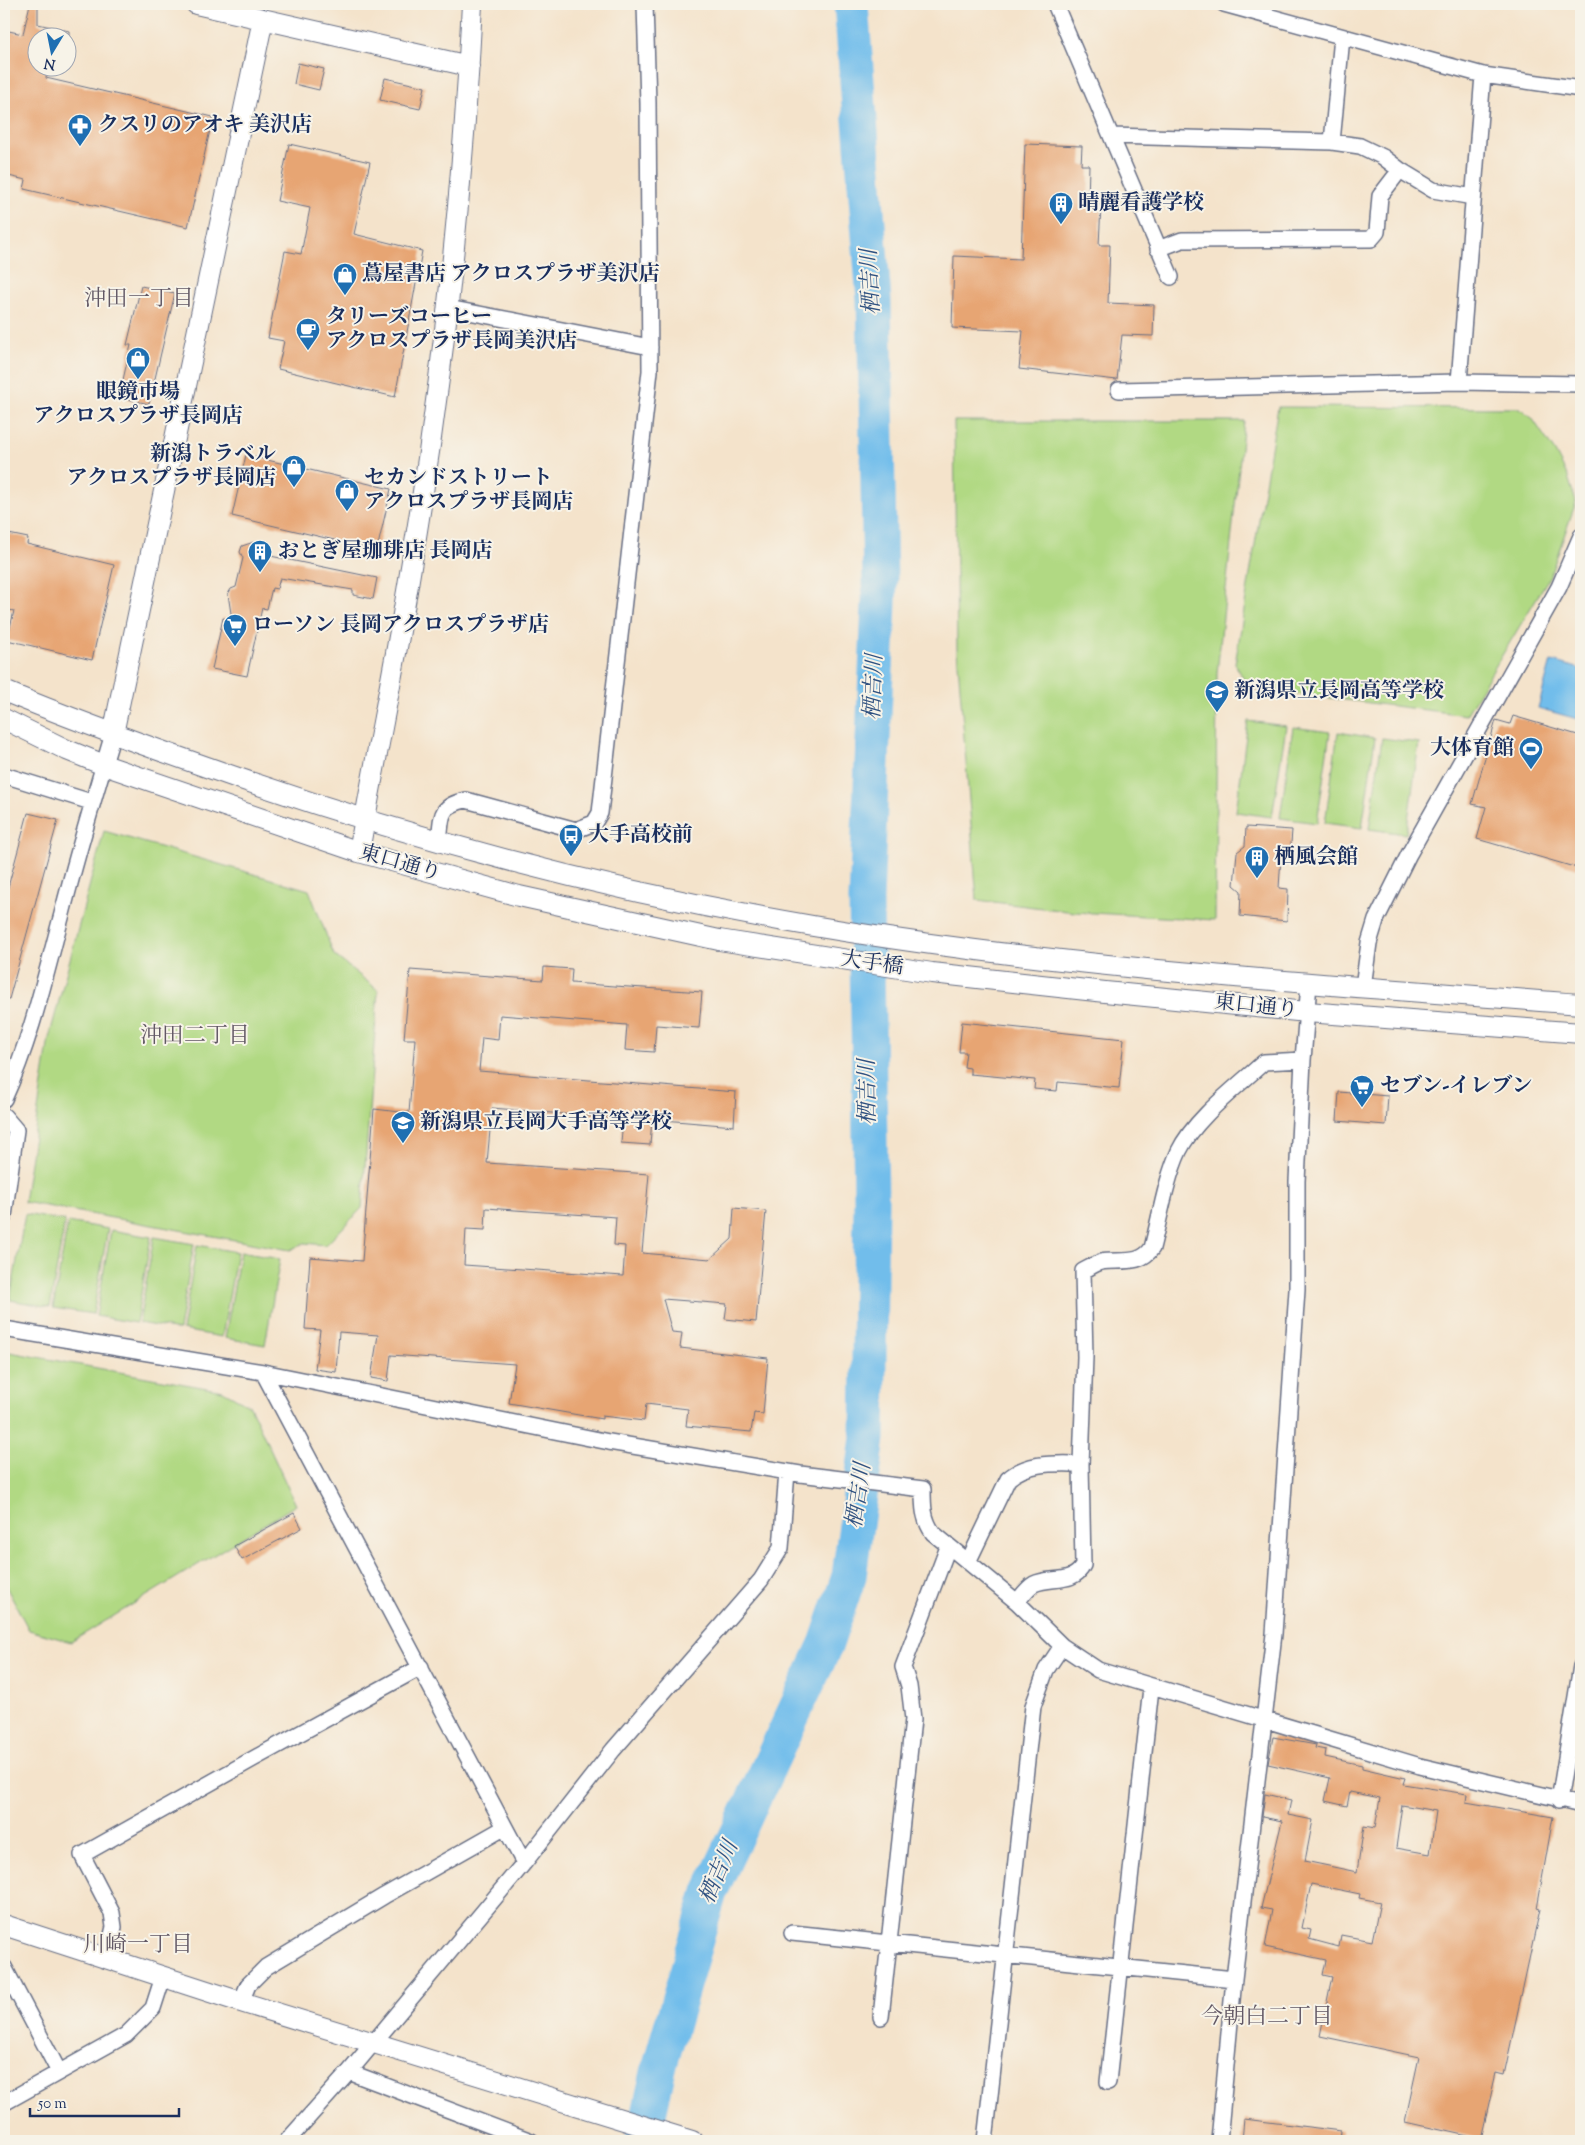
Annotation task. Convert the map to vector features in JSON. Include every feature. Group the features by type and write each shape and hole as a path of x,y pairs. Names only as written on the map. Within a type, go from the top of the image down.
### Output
{"street":[{"path":"196,4 469,66"},
{"path":"359,852 410,574 448,308 469,66 472,4"},
{"path":"439,842 443,810 451,803 466,800 576,830 594,823 600,813 650,371 648,104 645,4"},
{"path":"1055,4 1171,276"},
{"path":"1224,4 1483,75 1581,89"},
{"path":"4,1100 20,1065 33,1022 91,802 113,734 263,19"},
{"path":"1332,142 1342,37"},
{"path":"1459,382 1483,75"},
{"path":"1111,136 1332,142 1360,146 1383,157 1433,190 1473,197"},
{"path":"1158,249 1182,240 1371,238 1377,232 1380,196 1400,170"},
{"path":"448,308 650,347"},
{"path":"1119,390 1459,382 1581,384"},
{"path":"1363,987 1369,943 1376,920 1409,854 1559,587 1581,536"},
{"name":"東口通り","path":"4,691 113,734 364,821 439,842 644,893 813,926"},
{"name":"東口通り","path":"4,719 67,750 104,765 359,852 470,884 608,917 719,940 812,956"},
{"path":"4,775 91,802"},
{"name":"大手橋","path":"813,926 933,944"},
{"name":"東口通り","path":"933,944 1044,959 1310,983 1581,1004"},
{"name":"大手橋","path":"812,956 932,973"},
{"name":"東口通り","path":"932,973 1307,1012 1581,1034"},
{"path":"1219,2141 1234,1980 1266,1722 1274,1634 1298,1290 1297,1181 1302,1060 1310,983"},
{"path":"1017,1602 1033,1584 1071,1577 1079,1573 1083,1565 1081,1464 1085,1357 1083,1271 1100,1262 1134,1260 1147,1256 1152,1248 1175,1163 1187,1137 1210,1112 1264,1062 1302,1060"},
{"path":"4,1116 16,1130 4,1216"},
{"path":"4,1328 263,1372 609,1442 794,1473 923,1489 923,1507 926,1522 933,1533 1017,1602 1062,1646 1098,1670 1151,1688 1420,1766 1559,1801 1581,1804"},
{"path":"263,1372 524,1863"},
{"path":"968,1562 1008,1479 1017,1470 1044,1465 1081,1464"},
{"path":"287,2141 349,2072 372,2042 524,1863 613,1750 761,1580 781,1548 794,1473"},
{"path":"881,2017 913,1719 909,1686 902,1668 948,1547"},
{"path":"985,2141 1033,1706 1046,1670 1062,1646"},
{"path":"1559,1801 1581,1666"},
{"path":"106,1959 114,1928 112,1913 82,1856 421,1667"},
{"path":"1108,2082 1122,1968 1151,1688"},
{"path":"241,2002 248,1984 266,1967 384,1896 504,1828"},
{"path":"4,1925 241,2002 692,2141"},
{"path":"792,1933 1234,1980"},
{"path":"4,1967 59,2072"},
{"path":"4,2103 126,2034 142,2021 153,2008 164,1977"},
{"path":"349,2072 531,2141"}],"green space":[{"path":"1278,407 1520,408 1532,418 1555,452 1568,477 1576,502 1550,576 1466,715 1249,688 1235,664"},
{"path":"954,421 1244,421 1217,673 1215,920 1075,912 977,900 957,650"},
{"path":"1248,721 1286,726 1272,817 1236,812"},
{"path":"1293,727 1330,732 1317,823 1280,818"},
{"path":"1338,732 1375,738 1362,828 1325,823"},
{"path":"1382,738 1419,743 1406,834 1369,829"},
{"path":"104,831 309,890 334,955 378,990 362,1208 326,1245 304,1243 290,1250 24,1202 49,1038"},
{"path":"25,1214 65,1221 50,1307 10,1300"},
{"path":"68,1222 108,1229 93,1314 53,1308"},
{"path":"111,1230 151,1237 136,1323 96,1316"},
{"path":"154,1237 194,1244 179,1330 139,1323"},
{"path":"197,1245 237,1252 222,1337 182,1330"},
{"path":"240,1252 280,1259 265,1345 225,1338"},
{"path":"4,1351 223,1391 250,1406 296,1505 71,1642 29,1630 4,1583"}],"water":[{"path":"1551,661 1581,669 1581,720 1538,708"}],"building":[{"path":"30,4 38,4 38,24 56,28 28,28 28,78 46,78 213,117 188,227 24,189 26,180 4,175 4,30 23,34"},
{"path":"298,63 324,69 319,90 294,84"},
{"path":"385,78 425,87 420,109 380,100"},
{"name":"蔦屋書店 アクロスプラザ美沢店","path":"289,144 370,162 354,234 422,251 395,397 278,369 284,341 268,338 285,251 301,254 310,208 277,201"},
{"name":"晴麗看護学校","path":"1025,144 1082,146 1081,165 1089,165 1088,204 1101,205 1099,245 1110,245 1108,303 1154,305 1153,336 1122,335 1117,380 1019,369 1023,331 952,328 954,256 1021,259"},
{"path":"141,286 175,293 149,404 119,397 131,345 127,345"},
{"path":"246,455 391,489 377,550 232,516"},
{"path":"4,533 28,538 27,544 114,565 92,660 7,640 14,611 4,609"},
{"path":"254,542 256,553 377,578 373,599 353,595 353,590 280,578 277,589 272,588 267,609 262,608 247,676 212,669 223,618 232,620 228,594 231,589 236,587 243,558 240,552 242,546"},
{"name":"大体育館","path":"1513,716 1581,736 1581,869 1477,839 1486,807 1472,804 1496,720 1510,724"},
{"path":"28,813 58,820 9,999 4,998 4,902"},
{"name":"栖風会館","path":"1246,827 1292,830 1290,857 1281,856 1279,888 1288,889 1287,921 1240,916 1241,891 1234,885 1237,852 1245,846"},
{"path":"544,967 572,969 571,983 702,992 699,1028 656,1025 654,1052 625,1050 627,1025 500,1015 498,1040 482,1038 479,1071 736,1092 734,1126 652,1119 650,1145 621,1143 623,1119 492,1108 487,1163 649,1174 642,1253 710,1259 732,1239 734,1208 766,1211 756,1322 725,1319 727,1304 663,1299 672,1332 682,1333 680,1348 768,1358 763,1414 754,1413 751,1432 686,1426 688,1409 646,1404 644,1421 602,1416 602,1419 509,1403 515,1364 391,1355 388,1381 371,1378 378,1335 339,1332 336,1372 315,1369 320,1330 305,1329 310,1257 362,1261 374,1109 409,1113 415,1039 404,1039 410,970 543,980","holes":["486,1208 616,1217 614,1245 625,1246 623,1276 464,1265 466,1229 485,1230"]},
{"path":"962,1022 1124,1039 1119,1088 1058,1082 1057,1091 1034,1089 1035,1080 970,1074 970,1068 964,1067 966,1052 959,1052"},
{"path":"1339,1092 1388,1096 1386,1125 1337,1121"},
{"path":"294,1513 302,1528 242,1560 234,1546"},
{"path":"1273,1737 1316,1745 1315,1748 1326,1750 1325,1757 1362,1765 1362,1768 1405,1778 1403,1784 1467,1794 1466,1802 1553,1817 1537,1908 1540,1909 1504,2075 1496,2073 1481,2139 1405,2122 1419,2057 1320,2036 1332,1977 1323,1975 1326,1960 1265,1947 1272,1910 1261,1908 1282,1821 1262,1817 1265,1794 1291,1800 1288,1815 1313,1820 1305,1861 1357,1872 1364,1826 1375,1828 1380,1798 1350,1792 1347,1806 1325,1801 1330,1778 1268,1764","holes":["1402,1805 1436,1811 1430,1854 1396,1848","1311,1884 1360,1894 1359,1898 1380,1902 1372,1941 1341,1935 1339,1947 1309,1939 1311,1930 1302,1928"]},
{"path":"1244,2119 1341,2131 1340,2141 1242,2141"}],"waterway":[{"name":"栖吉川","path":"643,2141 659,2068 710,1892 826,1644 849,1576 868,1438 871,1200 866,900 880,580 874,300 851,4"}],"place":[{"name":"クスリのアオキ 美沢店","path":"80,147"},
{"name":"晴麗看護学校","path":"1061,225"},
{"name":"蔦屋書店 アクロスプラザ美沢店","path":"345,296"},
{"name":"タリーズコーヒー アクロスプラザ長岡美沢店","path":"308,351"},
{"name":"眼鏡市場 アクロスプラザ長岡店","path":"138,380"},
{"name":"新潟トラベル アクロスプラザ長岡店","path":"294,488"},
{"name":"セカンドストリート アクロスプラザ長岡店","path":"347,512"},
{"name":"おとぎ屋珈琲店 長岡店","path":"260,573"},
{"name":"ローソン 長岡アクロスプラザ店","path":"235,647"},
{"name":"新潟県立長岡高等学校","path":"1217,713"},
{"name":"大体育館","path":"1531,770"},
{"name":"大手高校前","path":"571,857"},
{"name":"栖風会館","path":"1257,879"},
{"name":"セブン-イレブン","path":"1362,1108"},
{"name":"新潟県立長岡大手高等学校","path":"403,1144"}],"district":[{"name":"沖田一丁目","path":"139,300"},
{"name":"沖田二丁目","path":"195,1037"},
{"name":"川崎一丁目","path":"138,1946"},
{"name":"今朝白二丁目","path":"1267,2018"}]}
